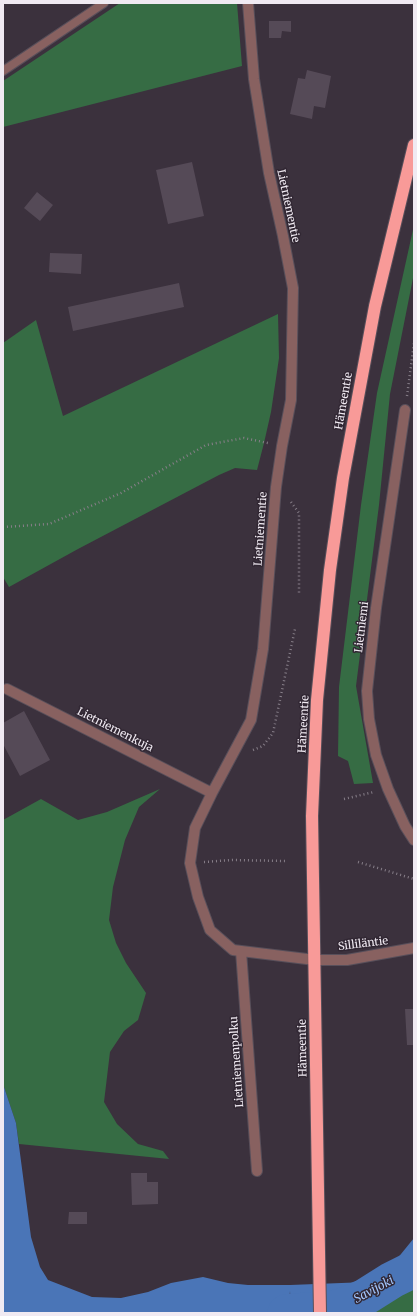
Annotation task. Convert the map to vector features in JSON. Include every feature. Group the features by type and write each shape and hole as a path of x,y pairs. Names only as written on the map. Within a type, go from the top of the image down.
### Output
{"highway":[{"name":"Hämeentie","path":"320,1313 312,816 317,700 330,570 343,478 375,306 414,145"}],"street":[{"name":"Lietniementie","path":"248,3 255,87 269,174 293,288 291,400 276,487 263,649 251,720 232,753 195,828 190,863 198,897 210,930 233,950 315,960"},
{"name":"Lietniemi","path":"405,410 377,601 366,691 369,719 376,755 388,789 405,826 414,840"},
{"name":"Lietniemenkuja","path":"7,689 212,793"},
{"name":"Silliläntie","path":"315,960 347,960 414,948"},
{"name":"Lietniemenpolku","path":"241,951 257,1171"}],"lane":[{"path":"3,71 104,3"}],"path":[{"path":"405,410 414,343"},
{"path":"3,527 49,524 120,493 206,444 244,438 282,446"},
{"path":"276,487 291,502 299,513 299,594"},
{"path":"232,753 251,751 263,746 274,733 294,629"},
{"path":"344,799 388,789"},
{"path":"190,863 232,860 285,861"},
{"path":"358,862 414,879"}],"green space":[{"path":"120,3 237,3 242,66 3,127 3,81"},
{"path":"414,225 414,273 390,394 379,505 356,686 373,783 354,784 348,761 338,756 339,687 361,505 377,393"},
{"path":"278,314 279,358 271,412 257,470 235,468 219,475 9,587 3,577 3,343 36,320 63,416"},
{"path":"160,789 139,807 125,840 113,887 109,920 116,943 126,963 146,993 138,1020 124,1031 110,1052 104,1102 117,1124 138,1144 163,1151 169,1159 19,1144 16,1123 3,1084 3,820 41,799 78,820 107,812"},
{"path":"414,1281 414,1313 367,1313 387,1300"}],"water":[{"path":"3,1084 16,1123 31,1237 40,1267 48,1280 92,1297 121,1298 148,1292 171,1283 203,1277 228,1283 248,1285 367,1282 388,1270 414,1238 414,1281 367,1313 291,1313 290,1291 289,1313 3,1313"}],"building":[{"path":"269,21 291,21 291,32 282,31 281,38 269,38"},
{"path":"307,70 331,76 325,108 314,106 312,119 290,114 298,78 305,79"},
{"path":"192,162 204,216 168,224 156,170"},
{"path":"37,192 53,205 40,221 24,208"},
{"path":"50,253 82,254 81,274 49,272"},
{"path":"179,283 184,307 73,331 68,307"},
{"path":"24,711 50,760 20,776 3,744 3,723"},
{"path":"405,1009 414,1009 414,1045 407,1045"},
{"path":"131,1173 147,1173 147,1182 158,1182 158,1204 132,1205"},
{"path":"69,1212 87,1212 87,1224 68,1224"}],"waterway":[{"name":"Savijoki","path":"286,1313 339,1308 365,1297 392,1280 414,1269"}]}
